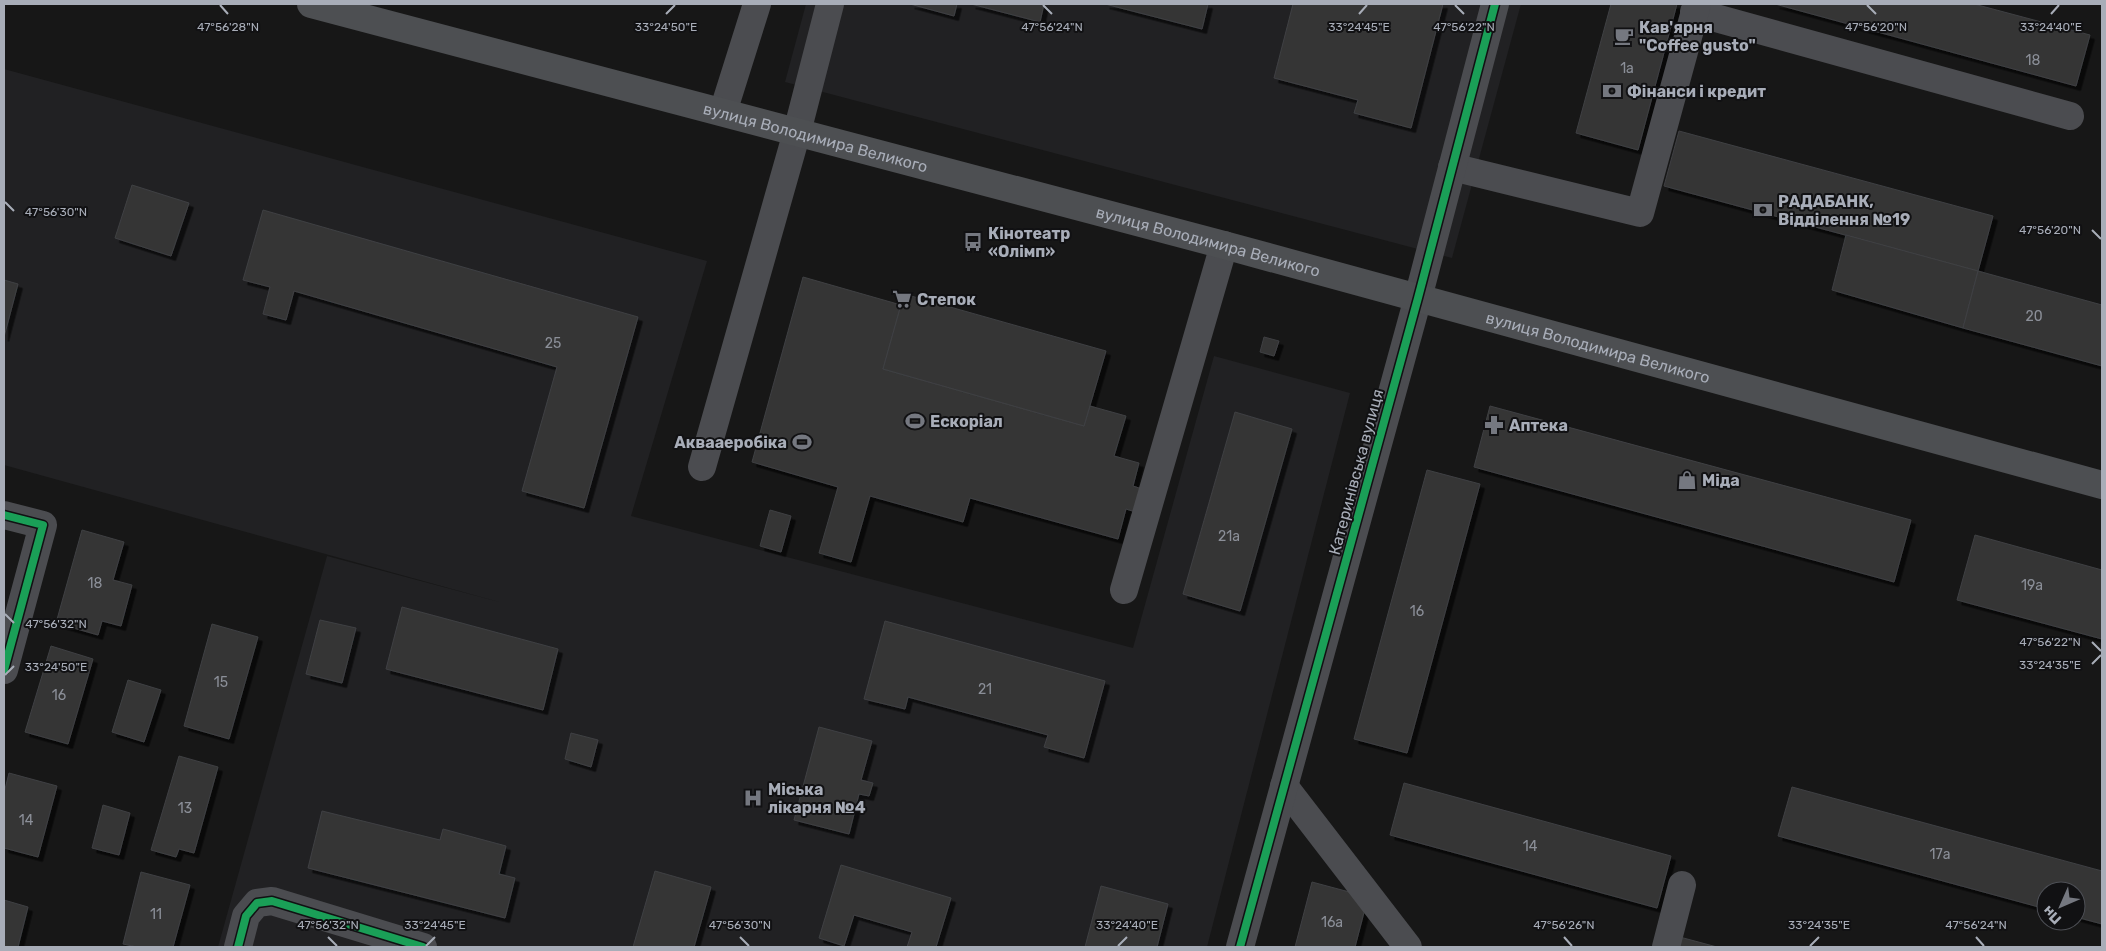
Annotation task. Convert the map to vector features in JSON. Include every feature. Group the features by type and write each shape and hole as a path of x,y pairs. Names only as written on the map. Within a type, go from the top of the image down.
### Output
{"main road":[{"name":"вулиця Володимира Великого","path":"311,4 1224,245 2102,485"}],"street":[{"path":"723,112 757,4"},
{"path":"702,467 797,132 830,4"},
{"name":"Катеринівська вулиця","path":"1240,947 1418,298 1495,4"},
{"path":"1452,167 1640,213 1696,8 2070,116"},
{"path":"1124,590 1224,245"},
{"path":"4,515 43,525 4,670"},
{"path":"1284,786 1408,947"},
{"path":"1666,947 1682,885"},
{"path":"238,947 246,916 257,903 272,901 422,947"}],"shaded area":[{"path":"806,4 1521,4 1452,258 785,82"},
{"name":"Міська лікарня №4","path":"4,69 707,261 631,516 1133,648 1214,356 1350,393 1207,947 218,947 327,556 503,603 4,465"}],"building":[{"path":"910,4 957,4 954,16"},
{"path":"971,4 1044,4 1040,22"},
{"path":"1105,4 1208,4 1202,29"},
{"path":"1293,4 1443,4 1411,128 1354,113 1358,100 1274,78"},
{"path":"1611,4 1677,4 1638,150 1576,133"},
{"path":"1775,4 1974,4 2090,35 2076,86"},
{"path":"1679,131 1993,216 1978,271 1664,186"},
{"path":"132,185 189,203 171,256 115,238"},
{"path":"263,210 638,317 584,508 522,491 557,367 294,291 286,320 263,314 270,287 243,280"},
{"path":"1846,235 1978,271 1963,328 1832,290"},
{"path":"1978,271 2102,305 2102,366 1963,328"},
{"name":"Ескоріал","path":"803,277 901,305 883,369 1084,426 1090,406 1126,416 1114,456 1139,463 1133,486 1145,490 1139,513 1126,509 1118,539 970,498 963,522 870,496 851,562 819,553 838,487 752,462"},
{"path":"4,280 18,284 4,337"},
{"path":"904,294 1106,351 1084,426 883,369"},
{"path":"1264,337 1279,341 1274,356 1260,352"},
{"path":"1490,406 1911,520 1894,582 1474,467"},
{"path":"1235,412 1292,429 1240,611 1183,594"},
{"path":"1427,470 1480,484 1407,753 1354,739"},
{"path":"770,510 791,516 781,552 760,546"},
{"path":"82,530 124,542 113,580 132,585 121,626 102,621 98,635 56,623"},
{"path":"1975,535 2102,570 2102,639 1957,600"},
{"path":"402,607 558,649 543,710 386,669"},
{"path":"320,620 356,628 342,683 306,674"},
{"path":"885,621 1105,681 1084,758 1044,747 1048,735 908,697 905,709 864,699"},
{"path":"212,624 258,637 229,739 184,726"},
{"path":"51,646 93,659 68,744 25,732"},
{"path":"128,680 161,690 144,742 112,732"},
{"path":"819,727 872,741 861,780 873,783 869,796 859,794 849,834 794,820"},
{"path":"571,733 598,740 591,767 565,759"},
{"path":"179,756 218,767 194,853 179,849 176,857 151,850"},
{"path":"9,773 57,786 38,857 4,848 4,793"},
{"path":"1404,783 1671,856 1657,908 1390,835"},
{"path":"1792,787 2102,871 2102,924 2086,920 2086,881 2036,881 2036,906 1778,836"},
{"path":"103,805 130,813 119,855 92,848"},
{"path":"322,811 440,840 443,829 506,846 499,874 515,878 505,918 308,868"},
{"path":"841,865 951,898 936,947 907,947 912,932 854,915 844,946 819,938"},
{"path":"655,871 711,887 694,947 633,947"},
{"path":"141,872 190,885 173,947 137,947 123,944"},
{"path":"1312,882 1368,897 1355,947 1295,947"},
{"path":"1101,886 1168,904 1157,947 1085,947"},
{"path":"4,900 28,907 18,947 4,947"},
{"path":"1676,936 1717,947 1673,947"}],"cycle path":[{"path":"1240,947 1418,298 1495,4"},
{"path":"4,515 43,525 4,670"},
{"path":"238,947 246,916 257,903 272,901 423,947"}],"place":[{"name":"Кав'ярня \"Coffee gusto\"","path":"1624,36"},
{"name":"Фінанси і кредит","path":"1612,91"},
{"name":"РАДАБАНК, Відділення №19","path":"1763,210"},
{"name":"Кінотеатр «Олімп»","path":"973,242"},
{"name":"Степок","path":"902,299"},
{"name":"Ескоріал","path":"915,421"},
{"name":"Аптека","path":"1494,425"},
{"name":"Аквааеробіка","path":"802,442"},
{"name":"Міда","path":"1687,480"},
{"name":"Міська лікарня №4","path":"753,798"}]}
